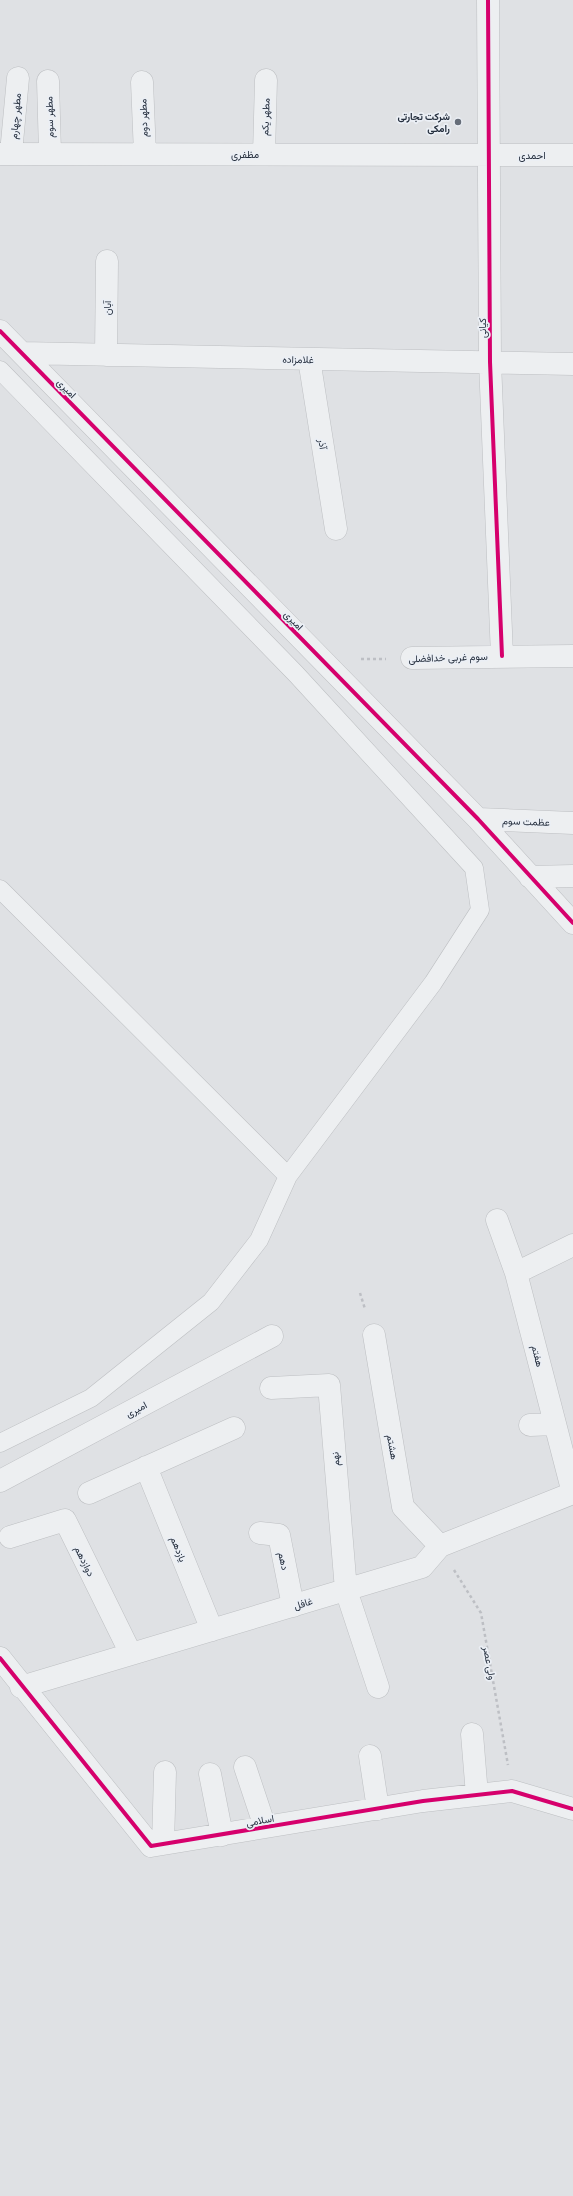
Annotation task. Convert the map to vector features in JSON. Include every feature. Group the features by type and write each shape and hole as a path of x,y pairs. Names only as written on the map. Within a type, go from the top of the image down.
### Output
{"street":[{"name":"کیانی","path":"488,0 490,362 502,656"},
{"name":"مطهر چهارم","path":"6,154 18,78"},
{"name":"مطهر يكم","path":"264,154 266,80"},
{"name":"مطهر سوم","path":"48,81 50,153"},
{"name":"مطهر دوم","path":"142,82 145,154"},
{"name":"مظفری","path":"6,154 490,155"},
{"name":"احمدی","path":"490,155 573,156"},
{"name":"آبان","path":"106,355 107,261"},
{"name":"امیری","path":"0,331 478,819 530,878 573,923"},
{"name":"غلامزاده","path":"22,353 573,364"},
{"name":"آذر","path":"309,359 336,529"},
{"name":"سوم غربی خدافضلی","path":"412,658 573,656"},
{"name":"عظمت سوم","path":"478,819 573,823"},
{"path":"530,878 573,876"},
{"name":"هفتم","path":"497,1220 516,1273 573,1493"},
{"path":"516,1273 572,1248"},
{"name":"هشتم","path":"374,1335 403,1507 440,1546"},
{"name":"امیری","path":"0,1481 272,1336"},
{"name":"نهم","path":"271,1388 328,1385 346,1590"},
{"path":"530,1425 555,1424"},
{"path":"89,1493 234,1428"},
{"name":"یازدهم","path":"146,1468 212,1630"},
{"name":"غافل","path":"21,1687 422,1567 440,1546 573,1493"},
{"name":"دوازدهم","path":"10,1537 65,1520 131,1654"},
{"name":"دهم","path":"260,1533 279,1535 293,1606"},
{"path":"346,1590 378,1687"},
{"path":"0,1658 21,1687"},
{"name":"اسلامی","path":"21,1687 151,1846 378,1809 512,1791 573,1809"},
{"path":"472,1734 477,1795"},
{"path":"370,1756 378,1809"},
{"path":"245,1767 265,1827"},
{"path":"163,1844 165,1772"},
{"path":"210,1774 222,1835"}],"lane":[{"path":"0,370 296,674 474,868 480,910 433,983 288,1176 259,1240 211,1302 91,1398 0,1443"},
{"path":"0,889 288,1176"}],"cycle path":[{"path":"488,0 490,362 502,656"},
{"path":"0,331 478,819 573,923"},
{"path":"0,1658 151,1846 423,1801 512,1791 573,1809"}],"place":[{"name":"شرکت تجارتی رامکی","path":"458,122"}]}
